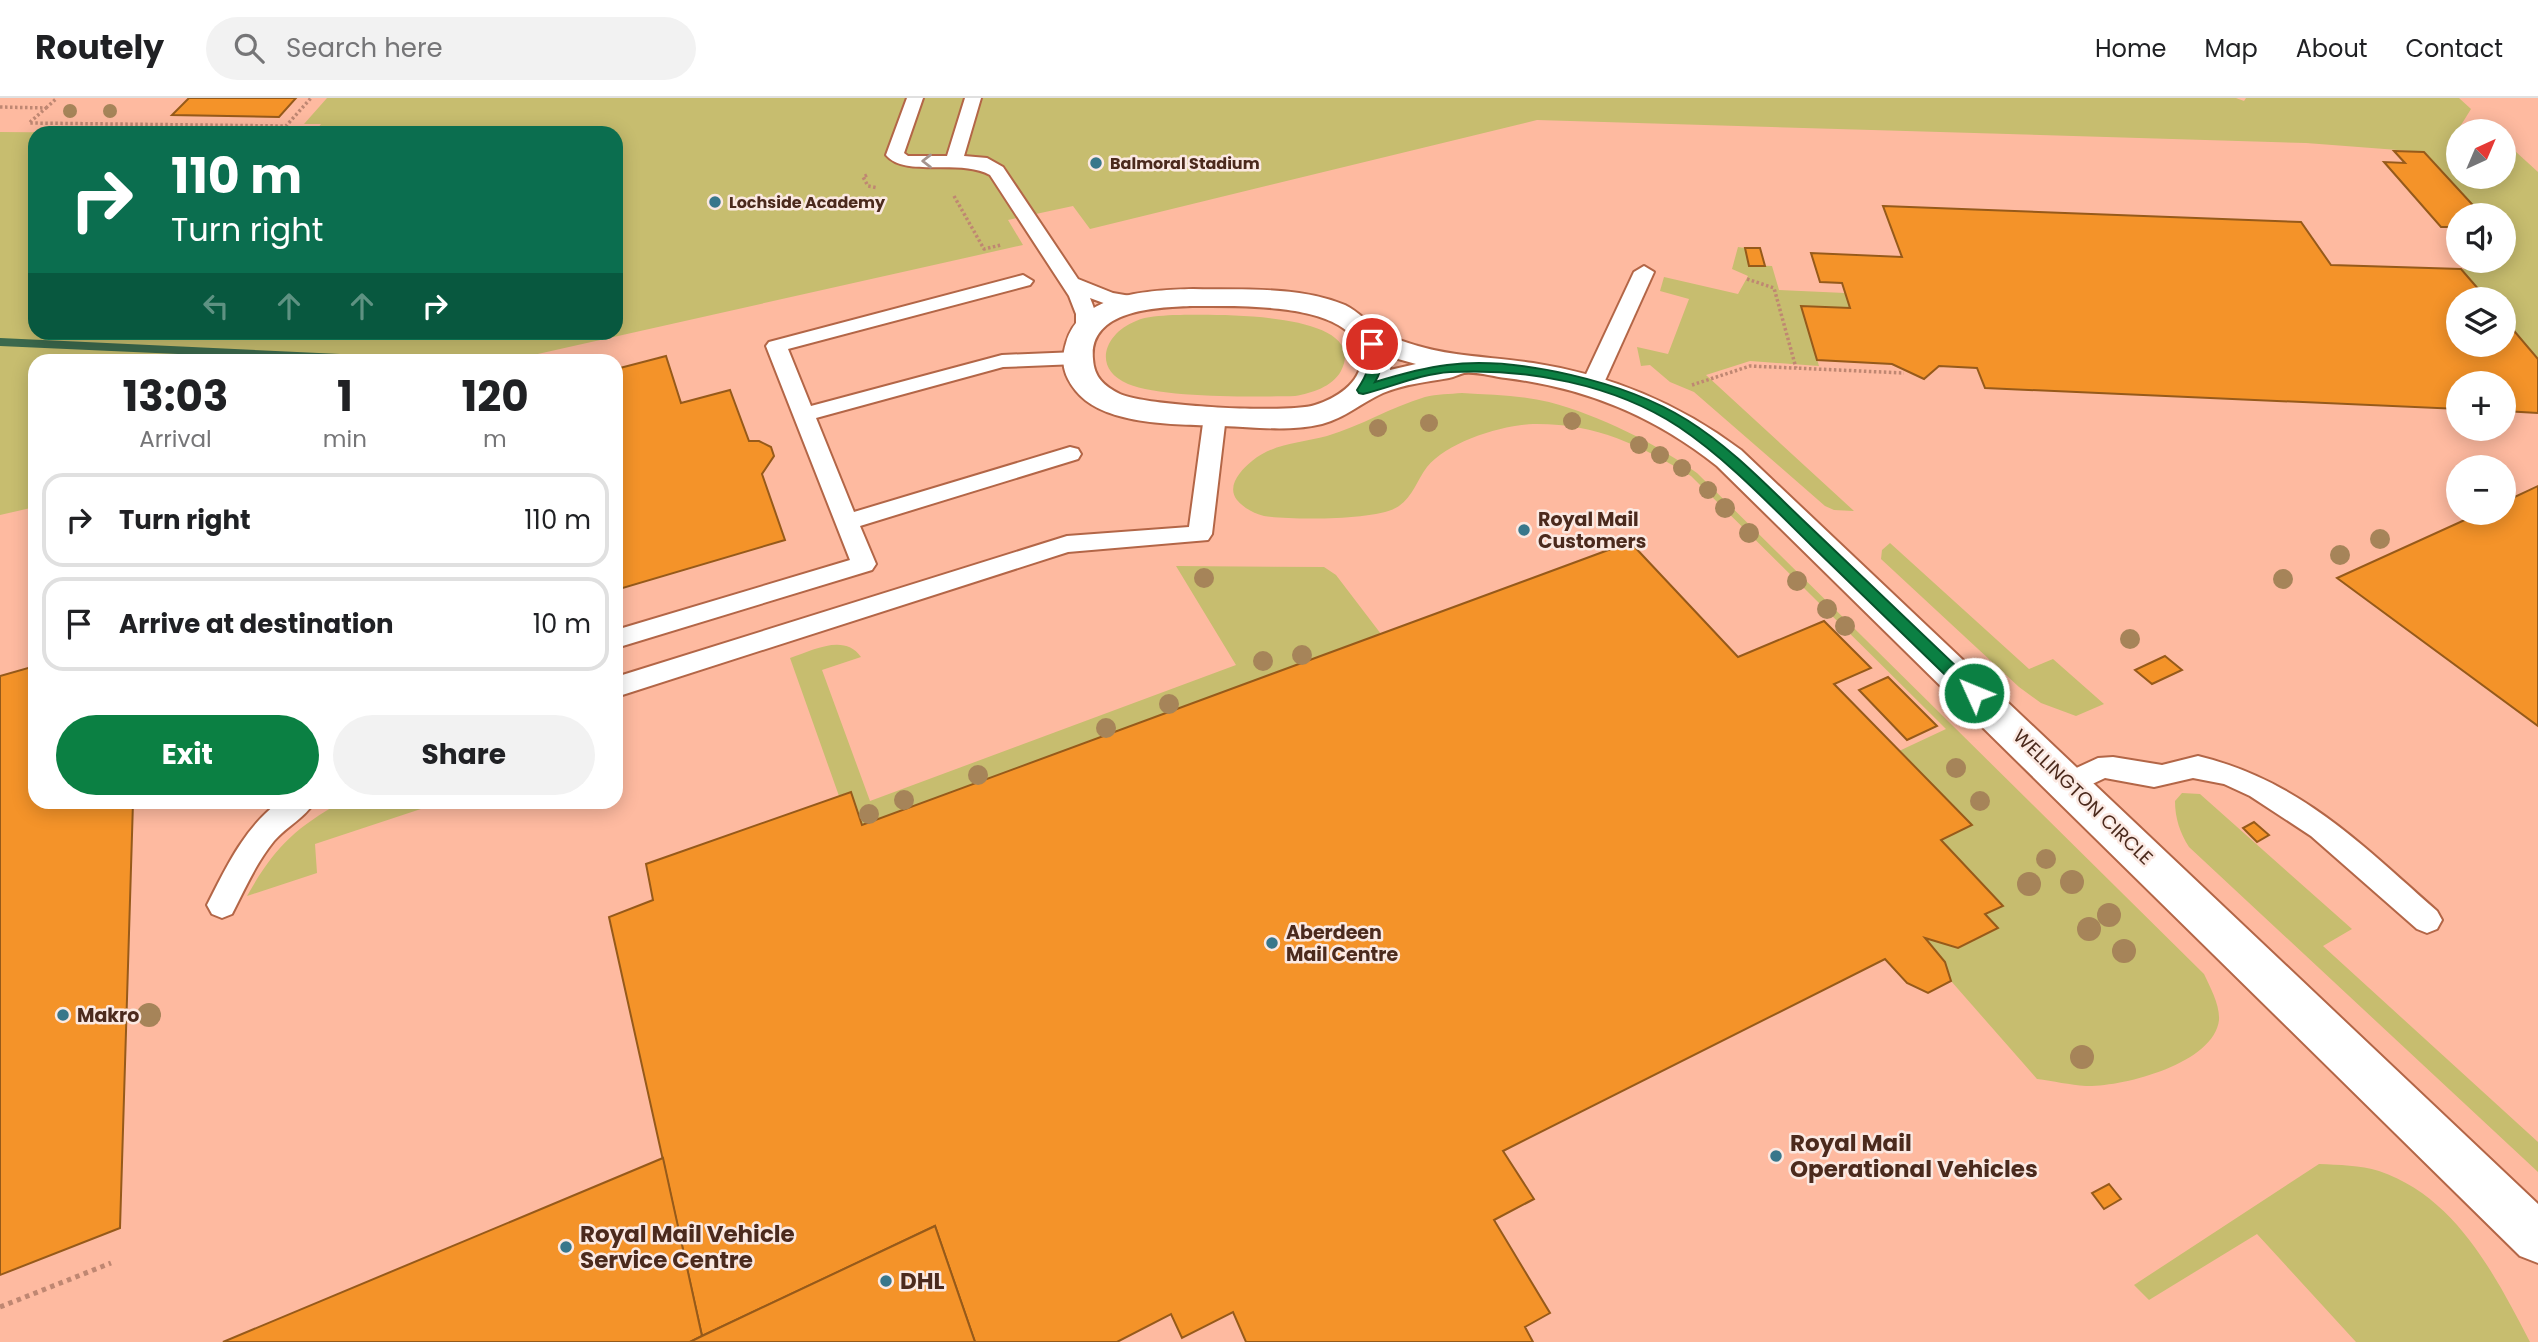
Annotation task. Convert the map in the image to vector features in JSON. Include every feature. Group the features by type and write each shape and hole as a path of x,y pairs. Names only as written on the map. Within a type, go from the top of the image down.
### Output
{"street":[{"name":"WELLINGTON CIRCLE","path":"1135,302 1181,297 1301,303 1339,314 1367,336 1417,355 1481,367 1535,372 1592,384 1642,402 1699,434 1729,458 2538,1238"},
{"path":"1081,345 1109,313 1135,302"},
{"path":"1363,390 1375,372 1376,363 1376,354 1367,336"},
{"name":"WELLINGTON CIRCLE","path":"1081,345 1083,377 1099,394 1111,401 1156,414 1288,419 1315,416 1344,405 1363,390 1417,374 1481,367"}],"lane":[{"path":"803,415 1002,361 1081,345 1084,308 1073,284 998,171 981,162 899,159 895,155 915,98"},
{"path":"954,161 973,98"},
{"path":"1592,384 1644,272"},
{"path":"623,637 864,564 776,346 1023,281"},
{"path":"1073,284 1110,299 1135,302"},
{"path":"623,685 1067,544 1200,534 1215,416"},
{"path":"847,522 1070,454"},
{"path":"2069,784 2100,768 2162,776 2180,767 2196,767 2236,778 2277,797 2301,813 2427,920"},
{"path":"222,905 246,857 274,822 291,809"}],"path":[{"path":"57,98 29,123 286,126 311,98"},
{"path":"0,107 46,108"},
{"path":"888,188 869,187 863,177 899,159"},
{"path":"950,192 984,249 1006,243"},
{"path":"1747,279 1774,288 1796,368"},
{"path":"1642,402 1750,366 1904,373"},
{"path":"0,1307 111,1263"}],"shaded area":[{"path":"327,98 2236,98 2244,101 2246,98 2459,98 2471,109 2465,119 2446,119 2446,176 2424,152 2306,143 1537,120 1090,229 1073,206 1008,220 1023,245 623,335 623,126 319,126 321,124 304,124"},
{"path":"0,132 28,132 28,340 600,340 538,354 28,354 28,509 0,515"},
{"path":"2516,152 2538,172 2538,359 2516,333 2516,287 2477,287 2464,273 2516,273 2516,203 2471,203 2458,189 2516,189"},
{"path":"1738,247 1745,248 1750,265 1772,266 1779,290 1845,293 1850,308 1802,306 1819,366 1750,361 1706,375 1854,511 1834,510 1825,506 1694,392 1670,382 1650,365 1641,366 1637,347 1668,354 1689,299 1660,291 1664,277 1738,294 1748,276 1732,269"},
{"path":"1173,315 1247,316 1280,319 1309,326 1332,336 1344,351 1341,371 1327,385 1295,396 1209,396 1163,392 1143,389 1116,377 1109,369 1106,351 1116,334 1140,319"},
{"path":"1462,393 1528,398 1568,408 1626,431 1697,473 2204,974 2219,1014 2213,1036 2201,1049 2184,1060 2143,1077 2086,1086 2037,1079 1951,981 1945,962 1925,938 1959,948 1997,928 1985,914 2003,905 1941,840 1972,825 1899,751 1946,729 1691,476 1672,465 1634,445 1596,432 1576,427 1533,424 1491,431 1448,450 1427,467 1404,502 1389,511 1354,517 1313,519 1264,516 1246,508 1234,495 1234,484 1240,474 1252,461 1269,450 1340,432 1425,397"},
{"path":"1890,543 2029,669 2053,659 2104,704 2076,716 2041,703 2019,687 1881,559 1882,550"},
{"path":"1176,566 1324,567 1336,575 1381,634 862,825 851,792 839,796 790,658 818,648 838,645 854,650 861,657 822,670 870,801 1236,665"},
{"path":"2182,793 2200,794 2352,929 2323,946 2538,1142 2538,1172 2189,847 2176,813 2175,801"},
{"path":"330,809 421,809 315,844 317,873 247,896 276,852 310,821"},
{"path":"2319,1164 2357,1166 2379,1171 2406,1183 2430,1199 2470,1241 2487,1265 2530,1342 2356,1342 2257,1234 2149,1300 2134,1285"}],"building":[{"path":"189,98 296,98 279,117 172,115"},
{"path":"2394,151 2424,152 2446,176 2446,189 2458,189 2471,203 2446,203 2446,227 2441,227 2384,162 2405,163"},
{"path":"1883,206 2301,222 2331,265 2446,269 2446,273 2464,273 2477,287 2446,287 2446,357 2516,357 2516,333 2538,359 2538,413 2516,412 2516,371 2446,371 2446,408 1985,388 1977,368 1939,366 1924,379 1892,364 1817,360 1801,306 1850,308 1842,283 1820,282 1811,253 1902,257"},
{"path":"1745,248 1760,248 1765,266 1749,266"},
{"path":"666,356 681,403 730,390 749,441 759,441 771,447 774,456 762,474 785,540 623,588 623,367"},
{"path":"2538,486 2538,726 2337,578 2454,525 2516,525 2516,496"},
{"name":"Aberdeen Mail Centre","path":"1630,542 1738,657 1824,621 1871,668 1834,684 1972,825 1941,840 2003,906 1985,914 1998,928 1958,948 1925,938 1945,962 1951,981 1928,993 1907,983 1885,959 1503,1151 1534,1199 1494,1220 1550,1313 1525,1327 1533,1342 1246,1342 1233,1312 1182,1338 1171,1314 1117,1342 975,1342 935,1226 702,1336 609,917 653,900 646,864 851,792 862,825"},
{"path":"2165,656 2182,670 2152,684 2135,670"},
{"name":"Makro","path":"28,668 28,809 133,809 120,1228 0,1275 0,676"},
{"path":"1888,677 1937,726 1907,740 1859,690"},
{"path":"2254,822 2269,835 2257,842 2243,828"},
{"name":"Royal Mail Vehicle Service Centre","path":"663,1158 702,1336 690,1342 223,1342"},
{"path":"2109,1184 2121,1199 2104,1209 2092,1193"},
{"name":"DHL","path":"935,1226 975,1342 690,1342 702,1336"}],"waterway":[{"path":"0,342 255,354"}],"place":[{"name":"Balmoral Stadium","path":"1096,163"},
{"name":"Lochside Academy","path":"715,202"},
{"name":"Royal Mail Customers","path":"1524,530"},
{"name":"Aberdeen Mail Centre","path":"1272,943"},
{"name":"Makro","path":"63,1015"},
{"name":"Royal Mail Operational Vehicles","path":"1776,1156"},
{"name":"Royal Mail Vehicle Service Centre","path":"566,1247"},
{"name":"DHL","path":"886,1281"}],"route":[{"path":"1372,344 1376,354 1375,372 1363,390 1403,377 1449,368 1517,369 1573,379 1610,390 1682,423 1729,458 1974,693"}]}
